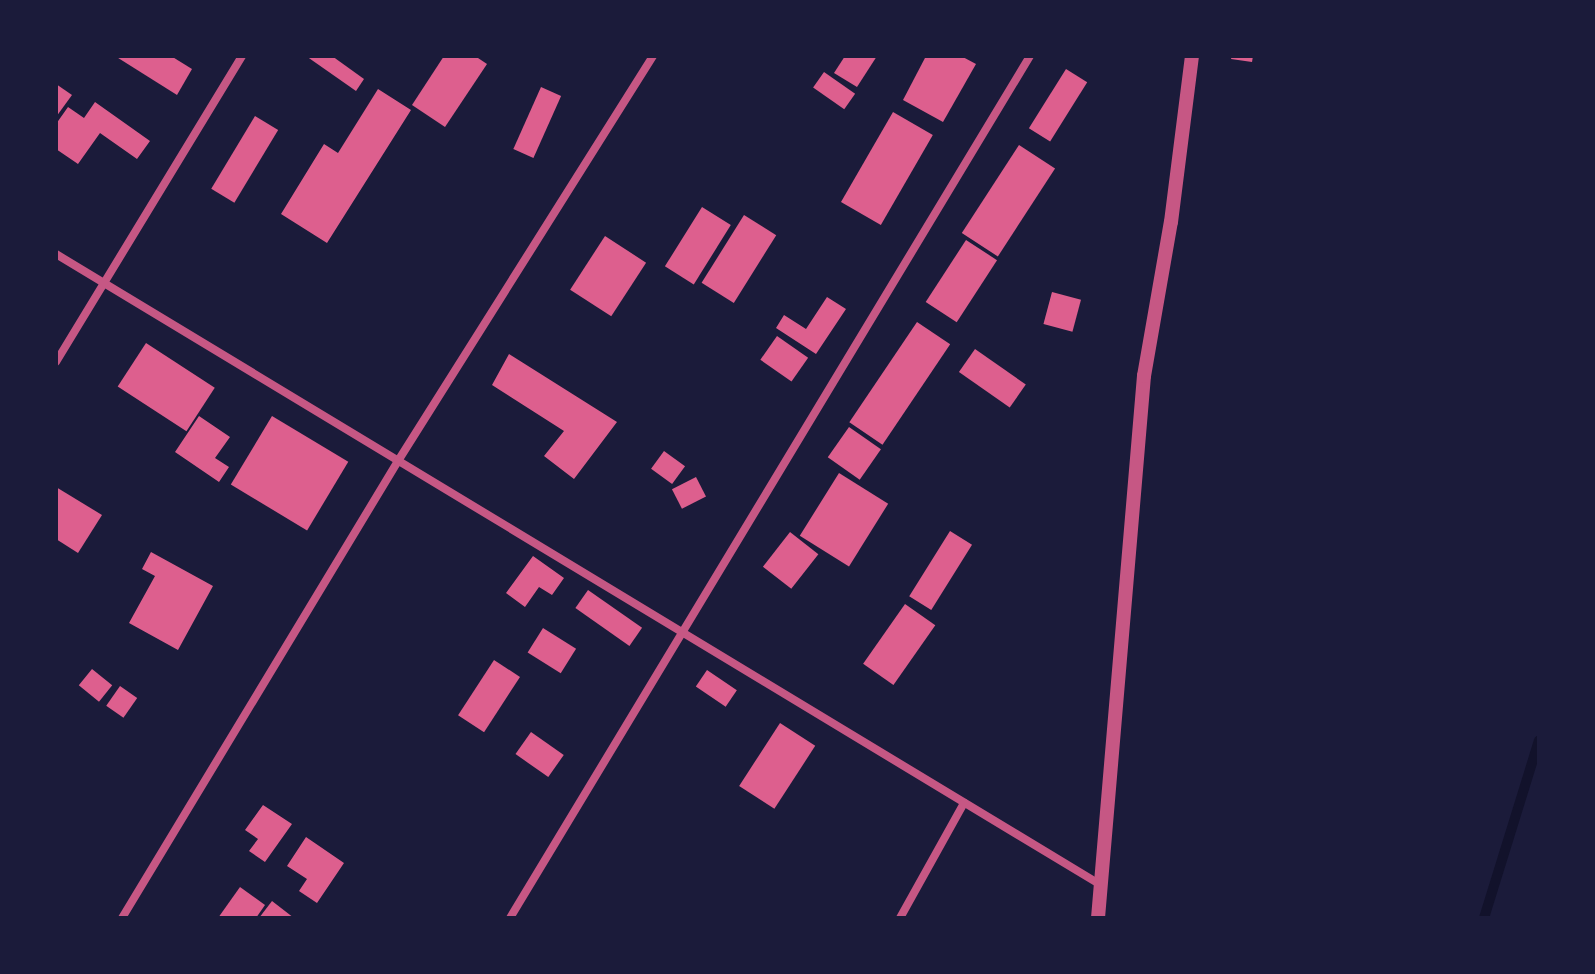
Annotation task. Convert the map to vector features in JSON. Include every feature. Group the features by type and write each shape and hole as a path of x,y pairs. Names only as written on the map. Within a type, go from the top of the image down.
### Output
{"street":[{"path":"56,362 242,56"},
{"path":"122,918 398,461 653,56"},
{"path":"510,918 1030,56"},
{"path":"1098,918 1144,376 1171,222 1192,56"},
{"path":"56,254 1099,884"},
{"path":"900,918 964,803"}],"building":[{"path":"115,56 171,56 192,69 177,95"},
{"path":"306,56 332,56 364,79 356,91"},
{"path":"444,56 475,56 487,64 445,127 412,105"},
{"path":"845,56 877,56 857,87 834,73"},
{"path":"926,56 961,56 976,64 943,122 903,100"},
{"path":"1232,56 1253,56 1252,62 1231,59"},
{"path":"1066,69 1087,82 1050,142 1029,128"},
{"path":"824,72 855,94 844,109 813,88"},
{"path":"56,84 72,95 56,117"},
{"path":"541,87 561,96 533,158 513,149"},
{"path":"378,89 411,110 327,243 281,214 324,144 338,153"},
{"path":"95,102 150,141 137,159 100,133 78,164 56,149 56,124 68,107 84,118"},
{"path":"893,112 933,135 881,225 841,202"},
{"path":"255,116 278,130 234,203 211,189"},
{"path":"1019,145 1055,168 998,256 962,233"},
{"path":"702,207 731,225 694,284 665,266"},
{"path":"744,215 776,235 734,303 702,283"},
{"path":"605,236 646,263 611,316 570,290"},
{"path":"966,240 997,260 957,322 926,302"},
{"path":"1052,292 1081,300 1072,332 1043,324"},
{"path":"827,297 846,309 816,354 776,328 784,315 806,329"},
{"path":"917,322 950,344 882,445 849,422"},
{"path":"777,336 808,358 791,382 760,360"},
{"path":"146,343 215,388 186,431 118,387"},
{"path":"975,349 1026,385 1010,407 959,372"},
{"path":"509,354 617,422 574,479 544,456 564,431 492,385"},
{"path":"199,416 230,437 215,458 229,467 219,482 175,452"},
{"path":"272,416 348,462 307,530 231,485"},
{"path":"849,427 881,449 860,480 828,457"},
{"path":"664,451 685,466 672,484 651,469"},
{"path":"839,473 888,504 849,566 800,536"},
{"path":"696,477 706,497 682,509 672,489"},
{"path":"56,487 102,515 78,553 56,539"},
{"path":"950,531 972,545 931,610 909,596"},
{"path":"790,532 818,554 791,589 763,567"},
{"path":"151,552 213,586 178,650 129,623 155,576 142,569"},
{"path":"533,556 564,578 552,595 539,587 525,607 506,593"},
{"path":"588,590 642,628 629,646 575,608"},
{"path":"905,604 935,625 893,685 863,664"},
{"path":"543,628 576,649 561,673 528,653"},
{"path":"494,660 520,677 484,732 458,715"},
{"path":"92,669 112,685 99,702 79,685"},
{"path":"707,670 737,690 726,707 696,687"},
{"path":"120,686 137,698 123,718 106,706"},
{"path":"780,723 815,746 774,809 739,786"},
{"path":"531,732 564,755 548,777 516,754"},
{"path":"263,805 292,824 265,862 249,851 258,839 245,830"},
{"path":"306,837 344,863 317,903 299,891 307,879 287,866"},
{"path":"240,887 265,905 256,918 218,918"},
{"path":"272,901 294,918 259,918"}],"waterway":[{"path":"1484,918 1539,740"}]}
